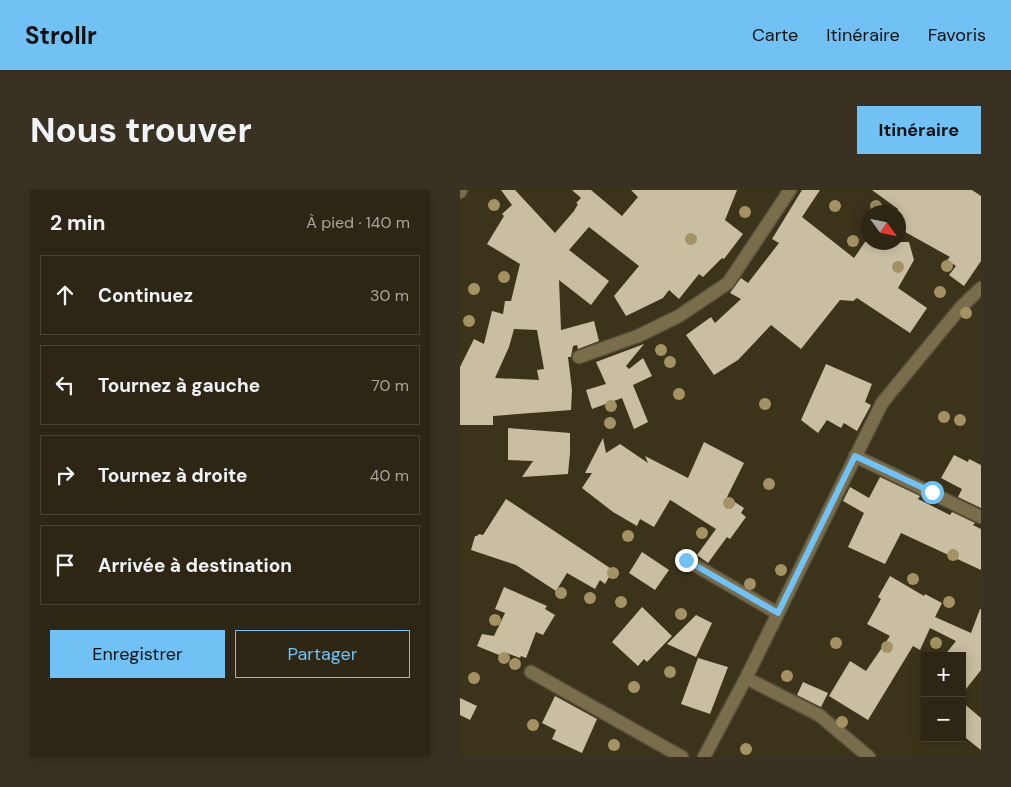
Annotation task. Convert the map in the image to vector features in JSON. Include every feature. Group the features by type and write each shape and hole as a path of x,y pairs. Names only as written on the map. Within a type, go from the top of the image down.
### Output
{"street":[{"path":"579,357 638,336 679,316 728,283 790,190"},
{"path":"704,757 746,678 882,403 961,307 981,288"},
{"path":"855,456 981,517"},
{"path":"686,560 778,613"},
{"path":"531,672 682,757"},
{"path":"746,678 819,715 869,757"}],"building":[{"path":"501,190 515,190 555,233 574,211 578,204 576,203 581,198 572,190 591,190 622,216 638,197 631,190 737,190 725,220 743,234 724,259 722,258 703,277 699,274 679,299 669,290 663,298 626,316 614,296 639,266 589,227 569,250 609,281 591,305 559,280 561,330 594,321 599,341 578,349 577,345 573,346 571,357 568,357 572,390 571,410 493,416 493,425 460,425 460,367 474,339 484,344 492,311 503,314 505,301 511,301 520,264 487,244 504,216 502,214 512,205","holes":["514,329 537,330 544,369 537,370 539,380 495,378 509,347"]},
{"path":"802,190 820,190 802,217 854,258 861,248 861,250 906,250 906,242 909,242 914,260 898,288 927,308 910,333 857,298 853,301 840,300 801,349 771,325 738,360 714,375 686,335 711,317 715,323 741,299 730,293 741,278 748,283 779,243 772,239"},
{"path":"872,190 972,190 981,196 981,261 964,286 949,275 956,266 947,260 950,257 906,232 906,205 893,205"},
{"path":"644,344 626,366 629,369 643,358 652,376 633,385 648,422 634,429 622,398 592,409 586,390 606,384 596,362"},
{"path":"826,364 872,384 865,402 871,405 857,431 844,423 841,428 827,420 818,433 801,420"},
{"path":"508,428 570,433 568,474 522,477 533,461 508,460"},
{"path":"603,438 606,453 620,444 648,463 645,456 688,478 704,442 744,463 727,497 744,508 741,513 746,517 730,539 727,537 708,563 697,555 716,529 672,501 670,500 654,527 640,519 637,526 613,512 582,488 592,473 585,473"},
{"path":"954,455 968,462 969,459 981,465 981,508 958,497 962,489 941,478"},
{"path":"880,477 920,496 918,499 950,515 952,512 975,523 973,525 981,529 981,570 901,533 885,564 848,547 864,513 843,501 850,487 869,498"},
{"path":"506,499 613,570 605,584 600,580 595,589 567,573 556,591 516,565 471,550 475,536 483,535"},
{"path":"642,552 669,570 655,590 629,573"},
{"path":"890,576 924,596 925,594 942,603 935,617 971,633 981,609 981,670 966,689 966,652 947,652 956,641 930,628 920,650 913,646 868,720 829,696 850,661 866,671 890,636 867,624 881,599 878,597"},
{"path":"504,587 547,606 545,609 555,615 543,635 536,632 526,658 521,656 520,658 507,653 504,657 477,646 482,634 494,636 505,613 495,609"},
{"path":"642,607 672,636 647,662 644,659 638,666 612,642"},
{"path":"696,615 712,623 696,657 667,644"},
{"path":"698,658 728,667 710,714 681,704"},
{"path":"803,682 828,693 821,707 797,695"},
{"path":"555,696 597,719 582,753 552,739 556,730 542,723"},
{"path":"460,698 477,706 470,720 460,715"},
{"path":"966,705 981,718 981,750 966,738"}],"route":[{"path":"686,560 778,613 855,456 932,492"}]}
